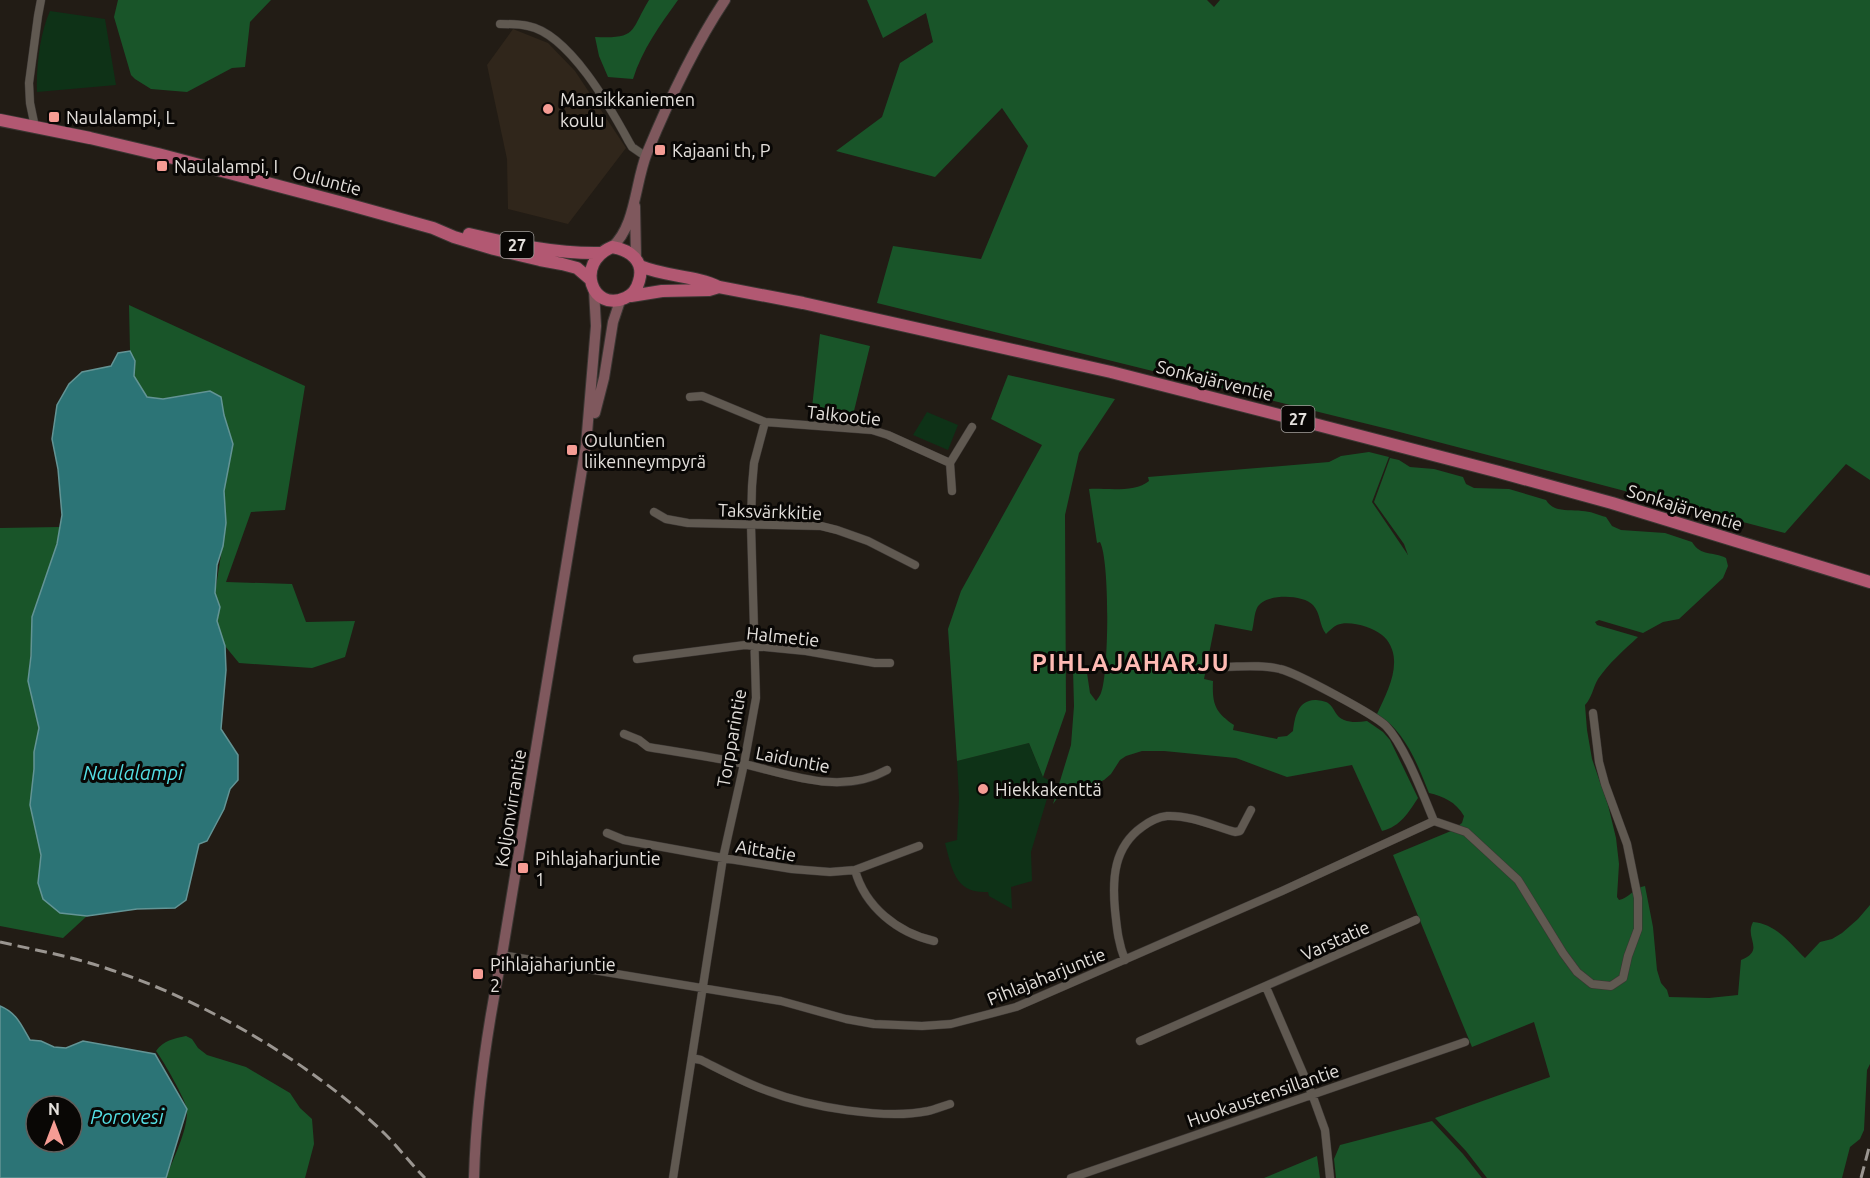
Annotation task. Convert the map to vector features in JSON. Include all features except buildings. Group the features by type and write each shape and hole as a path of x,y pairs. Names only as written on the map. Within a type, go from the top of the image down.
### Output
{"highway":[{"name":"Ouluntie","path":"0,120 158,154 433,228 530,248 560,251 606,250"},
{"name":"Ouluntie","path":"433,228 494,249 577,268 592,285"},
{"path":"621,248 638,262 639,282 626,298 611,301 602,297 592,285 591,269 595,260 606,250 621,248"},
{"name":"Sonkajärventie","path":"638,262 669,275 708,281 719,287 803,303 1111,372 1280,415 1600,500 1870,582"},
{"name":"Sonkajärventie","path":"626,298 662,291 709,290 719,287"}],"main road":[{"path":"638,262 636,195 645,156 690,57 724,0"},
{"path":"606,250 619,241 636,195"},
{"name":"Koljonvirrantie","path":"474,1178 476,1132 489,1020 502,955 586,445 596,336 596,305 592,285"},
{"name":"Koljonvirrantie","path":"586,445 604,378 615,312 626,298"}],"street":[{"path":"35,127 29,83 41,0"},
{"path":"500,24 530,26 549,35 557,42 593,81 632,147 645,156"},
{"name":"Talkootie","path":"690,397 702,396 765,422 872,430 950,463"},
{"name":"Torpparintie","path":"673,1178 723,858 756,698 751,525 754,463 765,422"},
{"path":"952,491 950,463 972,427"},
{"name":"Taksvärkkitie","path":"654,512 666,519 688,524 808,525 837,530 868,541 915,565"},
{"name":"Halmetie","path":"637,658 754,645 875,663 890,663"},
{"path":"1220,668 1262,666 1287,671 1385,725 1395,737 1434,821 1466,832 1518,880 1577,972 1592,984 1611,986 1623,978 1638,929 1638,898 1627,844 1599,762 1593,713"},
{"name":"Laiduntie","path":"624,734 639,740 648,747 744,764 811,780 829,782 866,779 887,770"},
{"path":"1125,960 1118,942 1114,893 1117,861 1129,839 1150,821 1169,816 1196,820 1235,832 1240,831 1251,810"},
{"name":"Pihlajaharjuntie","path":"502,955 781,1000 846,1019 874,1024 922,1026 951,1024 1016,1007 1434,821"},
{"name":"Aittatie","path":"607,833 624,840 813,872 855,870 919,846"},
{"path":"855,870 865,894 886,918 908,932 934,941"},
{"name":"Varstatie","path":"1140,1041 1416,920"},
{"path":"1266,987 1325,1130 1330,1178"},
{"name":"Huokaustensillantie","path":"1071,1178 1465,1042"},
{"path":"692,1058 701,1060 769,1092 841,1109 897,1113 928,1111 950,1104"}],"shaded area":[{"name":"Mansikkaniemen koulu","path":"513,29 548,43 575,71 626,148 568,224 508,209 507,159 487,65"}],"green space":[{"path":"118,0 271,0 250,22 245,67 232,68 187,92 151,89 131,75 114,17"},
{"path":"649,0 678,0 646,48 633,79 608,77 599,56 595,37 619,36 631,31"},
{"path":"867,0 1207,0 1214,7 1220,0 1870,0 1870,480 1846,464 1785,533 1392,430 877,303 893,246 981,259 1028,146 1002,108 935,177 836,151 882,117 900,63 933,42 926,13 883,38"},
{"path":"50,11 105,19 116,85 37,92 39,50"},
{"path":"129,305 305,386 285,510 251,512 226,582 292,584 306,622 355,621 345,657 312,668 239,663 225,646 217,621 220,607 215,593 226,523 224,491 233,444 221,397 210,391 163,399 147,397 134,376 135,361 130,351"},
{"path":"820,334 870,346 851,423 811,417"},
{"path":"1008,375 1115,399 1079,453 1065,515 1066,711 1043,777 1029,743 957,761 948,629 961,591 1042,445 991,419"},
{"path":"927,412 958,425 948,450 913,435"},
{"path":"1369,452 1389,457 1372,502 1408,555 1404,544 1374,502 1390,458 1399,460 1410,467 1434,469 1463,477 1466,484 1474,488 1509,489 1546,500 1557,509 1594,513 1606,517 1612,526 1621,530 1665,533 1692,542 1703,552 1726,558 1728,566 1723,578 1679,619 1663,622 1643,633 1599,620 1595,622 1597,625 1638,637 1602,673 1585,705 1592,759 1608,805 1616,838 1619,864 1617,897 1619,900 1623,899 1645,886 1653,927 1657,970 1669,997 1709,998 1738,995 1741,960 1752,952 1753,948 1751,928 1753,922 1775,930 1805,958 1820,942 1842,933 1870,905 1870,1064 1867,1070 1864,1130 1860,1139 1850,1147 1842,1178 1487,1178 1466,1151 1435,1118 1550,1077 1534,1022 1472,1047 1393,855 1451,831 1462,823 1464,816 1449,800 1429,793 1415,759 1403,739 1387,721 1377,714 1391,681 1394,660 1387,640 1372,629 1354,624 1342,624 1326,634 1316,608 1308,601 1293,597 1267,600 1257,608 1252,631 1215,624 1204,679 1213,681 1216,707 1234,725 1233,730 1277,739 1287,736 1293,731 1296,715 1304,703 1315,700 1328,703 1341,719 1353,722 1367,721 1383,732 1390,740 1418,798 1403,818 1389,829 1382,831 1352,765 1287,777 1236,758 1164,751 1142,751 1126,756 1104,780 1093,785 1067,789 1053,804 1071,745 1074,706 1073,669 1087,673 1090,693 1096,701 1101,694 1104,682 1107,617 1106,570 1100,542 1097,543 1089,489 1128,489 1143,485 1149,481 1148,477 1329,462 1341,456"},
{"path":"60,527 57,544 32,617 28,681 39,728 34,752 30,805 41,855 38,883 60,913 87,916 63,938 0,926 0,528"},
{"path":"1029,743 1043,777 1052,782 1031,852 1032,881 1011,887 1012,909 989,896 988,892 977,892 962,884 953,870 945,843 957,840 959,798 957,761"},
{"path":"186,1036 192,1039 207,1055 246,1067 290,1093 300,1108 312,1119 314,1144 305,1178 166,1178 183,1135 187,1110 179,1089 156,1051 166,1042"},
{"path":"1432,1121 1482,1178 1336,1178 1334,1159 1340,1145"},
{"path":"1317,1156 1320,1178 1264,1178"}],"water":[{"name":"Naulalampi","path":"130,351 135,361 134,376 147,397 163,399 210,391 221,397 233,444 224,491 226,523 223,546 217,565 215,593 220,607 217,621 225,646 226,670 221,729 238,755 238,780 230,789 224,809 207,841 199,844 186,900 175,908 137,909 87,916 60,913 43,899 38,883 41,855 30,805 34,752 39,728 28,681 32,617 57,544 62,515 58,469 52,439 57,405 69,384 82,372 111,366 118,353"},
{"name":"Porovesi","path":"0,1006 15,1016 30,1040 66,1048 83,1041 155,1054 187,1109 166,1178 0,1178"}],"railway":[{"path":"0,942 82,961 132,977 171,993 249,1033 322,1081 355,1107 385,1134 425,1178"},
{"path":"1861,1178 1870,1144"}],"place":[{"name":"Mansikkaniemen koulu","path":"548,109"},
{"name":"Naulalampi, L","path":"54,117"},
{"name":"Kajaani th, P","path":"660,150"},
{"name":"Naulalampi, I","path":"162,166"},
{"name":"Ouluntien liikenneympyrä","path":"572,450"},
{"name":"Hiekkakenttä","path":"983,789"},
{"name":"Pihlajaharjuntie 1","path":"523,868"},
{"name":"Pihlajaharjuntie 2","path":"478,974"}],"district":[{"name":"PIHLAJAHARJU","path":"1131,662"}]}
